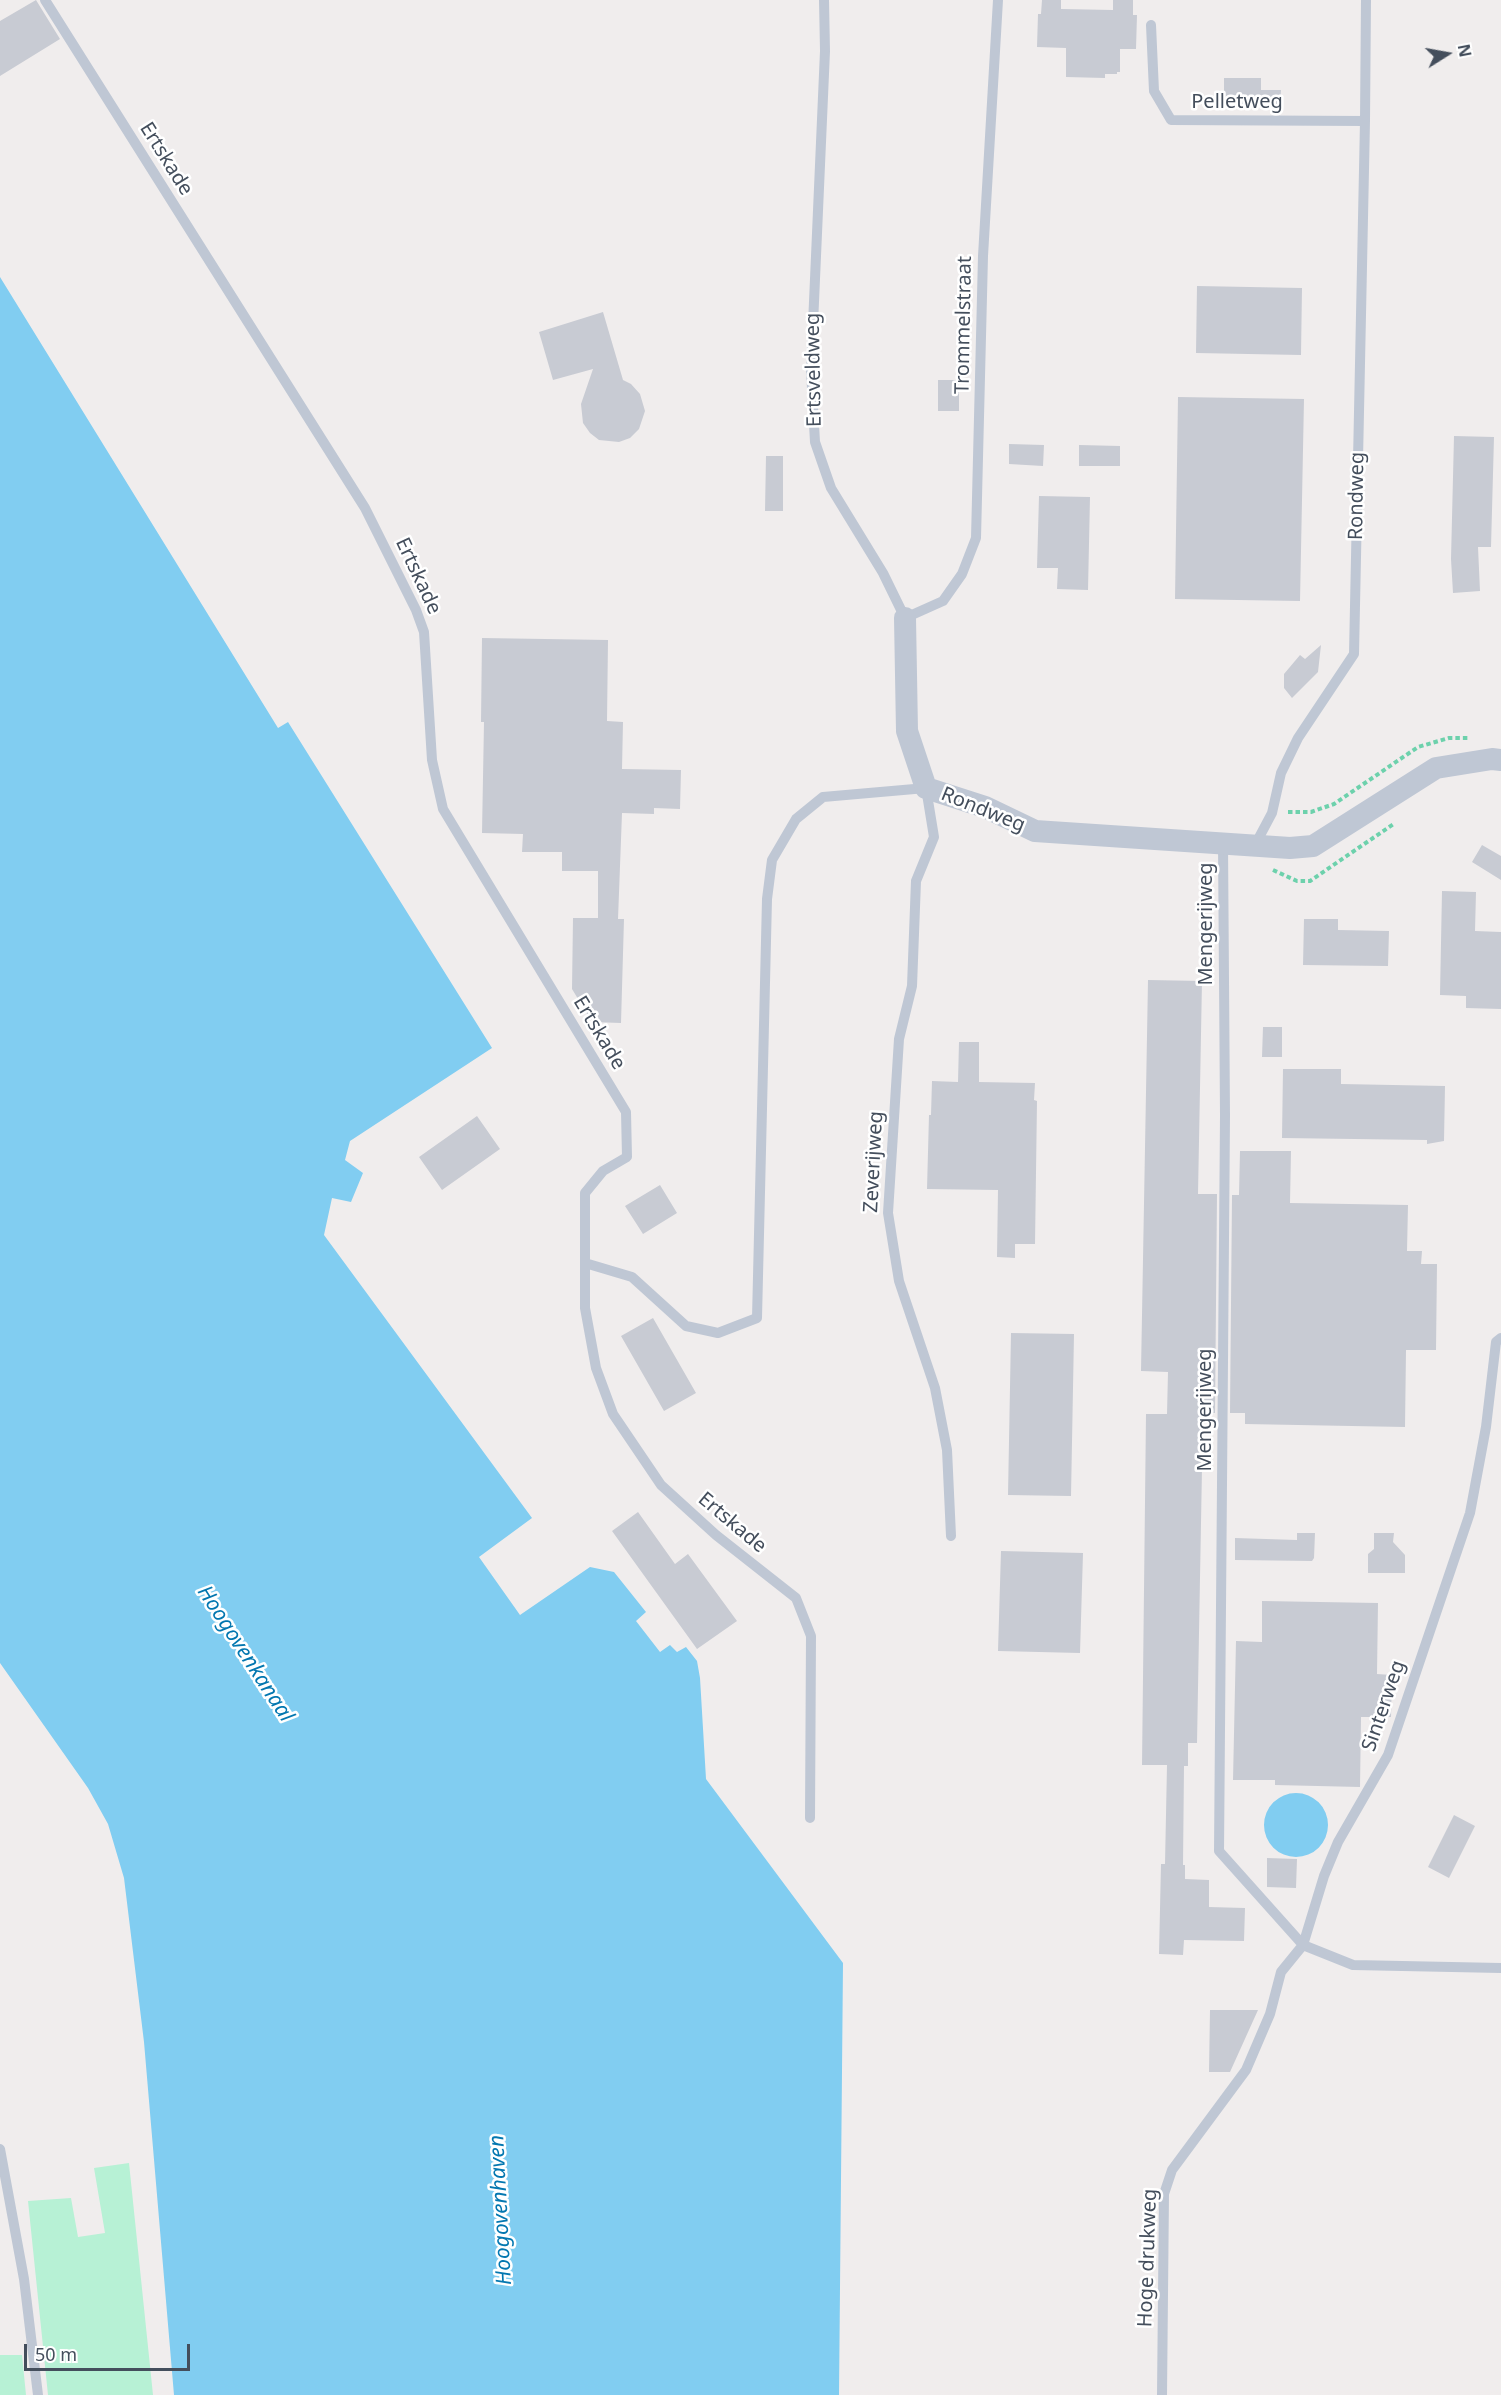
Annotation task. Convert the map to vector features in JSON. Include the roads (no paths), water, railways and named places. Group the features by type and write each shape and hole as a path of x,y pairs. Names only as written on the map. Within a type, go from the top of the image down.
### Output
{"street":[{"name":"Ertsveldweg","path":"905,618 907,731 926,788"},
{"name":"Rondweg","path":"926,788 985,807 1035,831 1290,848 1313,846 1436,768 1492,759 1501,760"}],"lane":[{"name":"Ertskade","path":"45,0 365,508 416,610 424,632 432,760 443,809 626,1112 627,1157 603,1171 585,1193 586,1318 596,1368 613,1414 661,1485 716,1535 796,1598 811,1636 810,1818"},
{"name":"Ertsveldweg","path":"824,0 825,51 811,370 815,442 831,488 883,573 905,618"},
{"name":"Trommelstraat","path":"905,618 943,601 962,574 976,538 983,256 998,0"},
{"name":"Rondweg","path":"1255,845 1272,813 1281,773 1298,738 1354,654 1366,0"},
{"name":"Pelletweg","path":"1151,25 1154,91 1171,120 1365,121"},
{"path":"585,1263 632,1277 686,1326 718,1333 757,1318 766,899 772,860 796,819 823,797 926,788"},
{"name":"Zeverijweg","path":"926,788 934,837 916,882 912,986 899,1039 888,1213 900,1281 939,1408 947,1450 951,1536"},
{"name":"Mengerijweg","path":"1223,843 1225,1116 1219,1851 1303,1945"},
{"name":"Sinterweg","path":"1303,1945 1324,1876 1338,1842 1388,1755 1470,1513 1486,1427 1496,1342 1501,1338"},
{"path":"1303,1945 1353,1965 1501,1968"},
{"name":"Hoge drukweg","path":"1162,2395 1164,2194 1172,2170 1246,2070 1270,2014 1281,1972 1303,1945"},
{"path":"0,2149 24,2279 38,2395"}],"water":[{"path":"0,277 278,728 288,722 492,1048 350,1141 345,1160 363,1173 351,1202 332,1198 324,1235 532,1518 479,1557 520,1615 590,1567 614,1572 646,1612 636,1621 660,1652 670,1645 677,1652 686,1647 697,1661 700,1678 706,1779 843,1963 839,2395 174,2395 144,2042 124,1878 108,1824 88,1788 0,1663"},
{"path":"1296,1793 1319,1802 1328,1825 1319,1848 1296,1857 1273,1848 1264,1825 1273,1802"}],"water label":[{"name":"Hoogovenkanaal","path":"245,1654"},
{"name":"Hoogovenhaven","path":"501,2210"}]}
